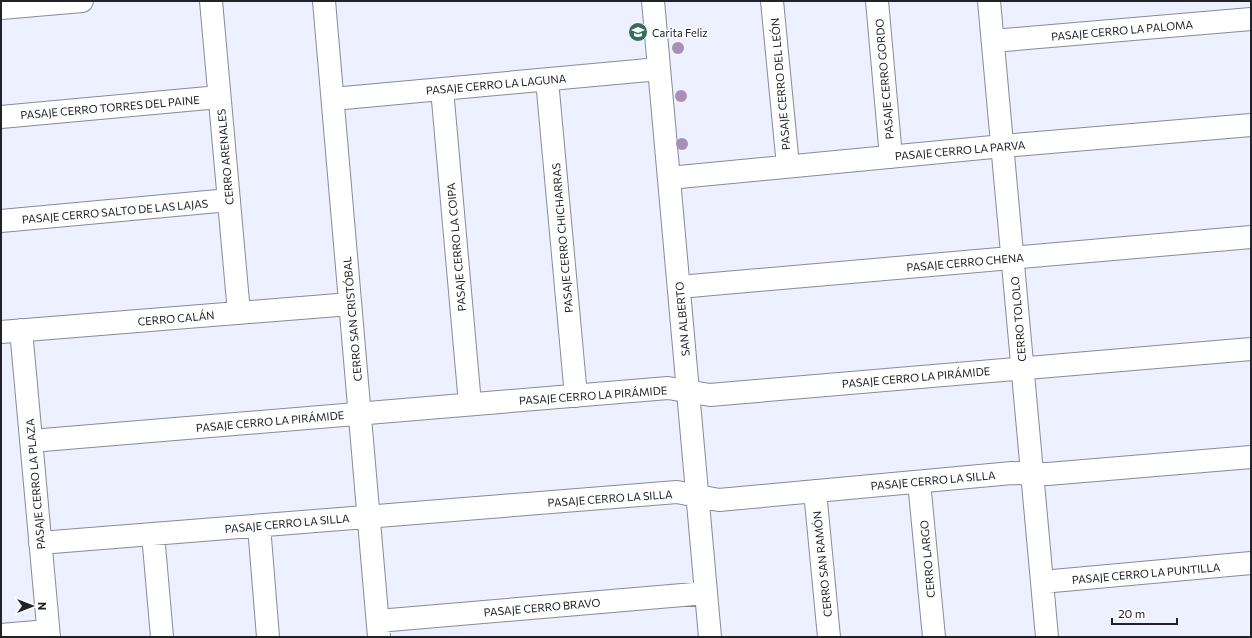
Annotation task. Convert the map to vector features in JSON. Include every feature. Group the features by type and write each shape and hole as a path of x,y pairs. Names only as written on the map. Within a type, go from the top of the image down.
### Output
{"street":[{"path":"1,8 82,1"},
{"name":"CERRO ARENALES","path":"211,1 239,313"},
{"name":"CERRO SAN CRISTÓBAL","path":"324,1 379,629"},
{"name":"SAN ALBERTO","path":"653,1 710,637"},
{"name":"PASAJE CERRO DEL LEÓN","path":"772,1 788,166"},
{"name":"PASAJE CERRO GORDO","path":"877,1 892,157"},
{"name":"CERRO TOLOLO","path":"989,1 1047,637"},
{"name":"PASAJE CERRO LA PALOMA","path":"993,41 1251,19"},
{"name":"PASAJE CERRO LA LAGUNA","path":"333,100 659,70"},
{"name":"PASAJE CERRO CHICHARRAS","path":"547,80 576,396"},
{"name":"PASAJE CERRO LA COIPA","path":"442,89 470,404"},
{"name":"PASAJE CERRO TORRES DEL PAINE","path":"1,117 219,97"},
{"name":"PASAJE CERRO LA PARVA","path":"669,178 1003,146 1251,125"},
{"name":"PASAJE CERRO SALTO DE LAS LAJAS","path":"1,221 229,200"},
{"name":"PASAJE CERRO CHENA","path":"679,287 1251,237"},
{"name":"CERRO CALÁN","path":"11,331 350,304"},
{"name":"PASAJE CERRO LA PLAZA","path":"11,331 31,441 48,634"},
{"name":"PASAJE CERRO LA PIRÁMIDE","path":"31,441 668,388 710,395 1251,349"},
{"name":"PASAJE CERRO LA SILLA","path":"40,543 677,492 719,500 1012,473 1048,474 1251,457"},
{"name":"CERRO LARGO","path":"920,482 934,637"},
{"name":"CERRO SAN RAMÓN","path":"815,491 829,637"},
{"path":"259,526 268,637"},
{"path":"153,534 162,637"},
{"name":"PASAJE CERRO LA PUNTILLA","path":"1042,582 1251,564"},
{"name":"PASAJE CERRO BRAVO","path":"379,629 706,593"},
{"path":"1,634 48,634"}],"place":[{"name":"Carita Feliz","path":"638,32"}]}
